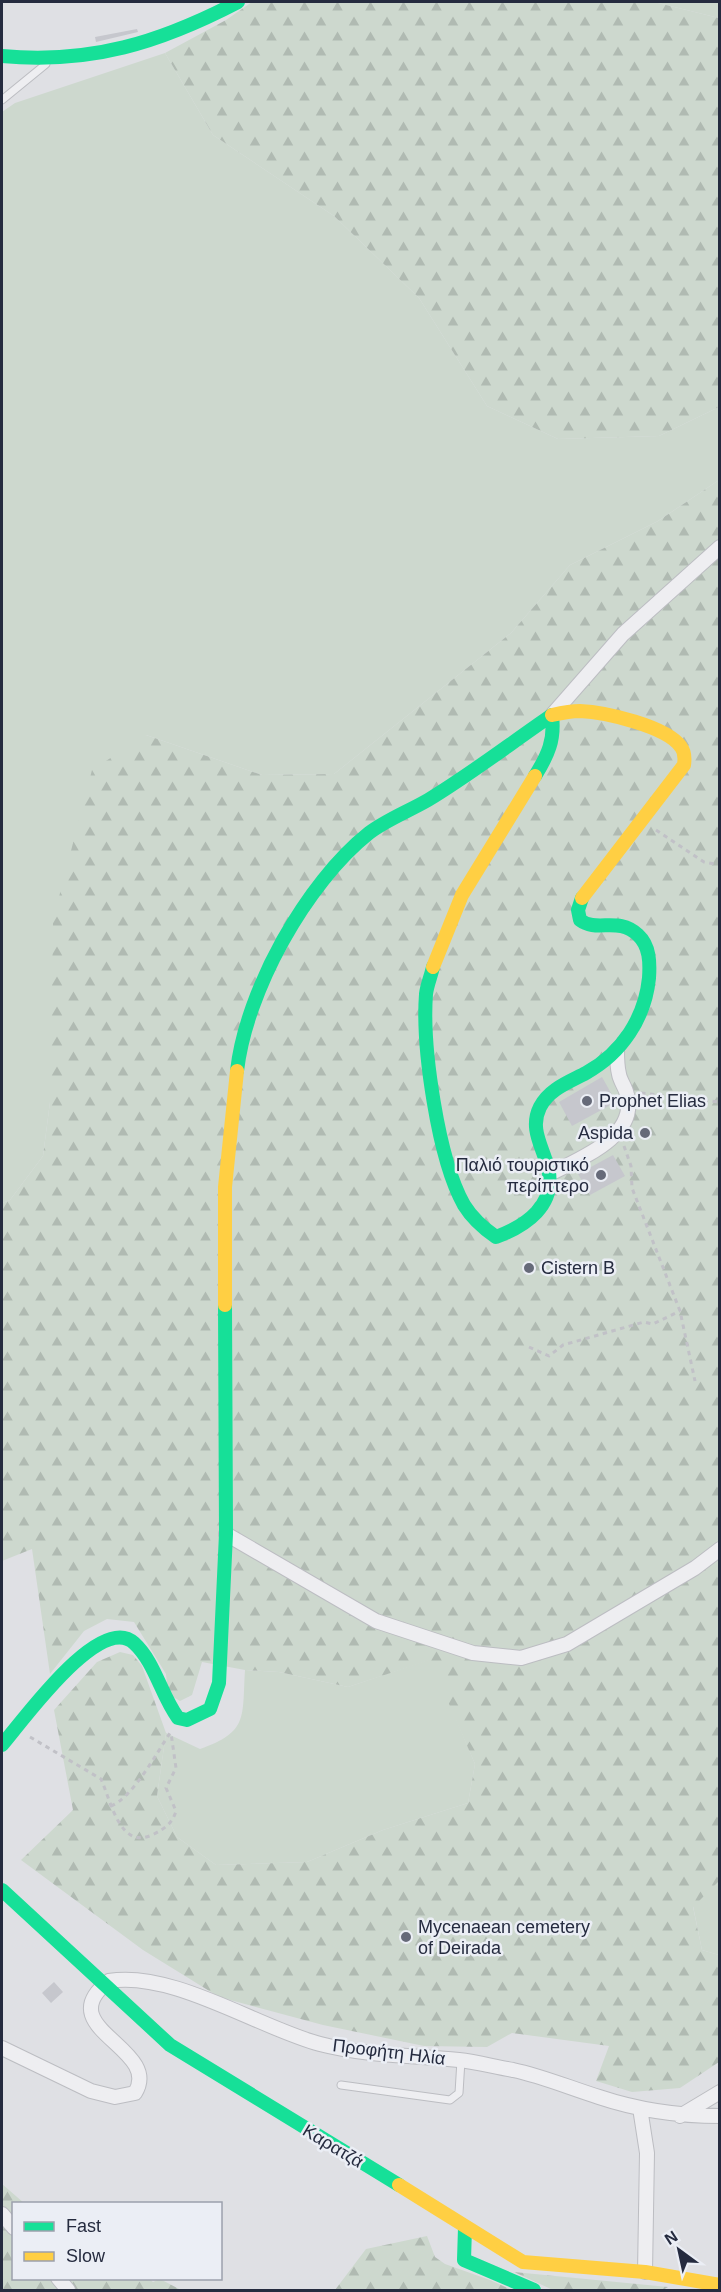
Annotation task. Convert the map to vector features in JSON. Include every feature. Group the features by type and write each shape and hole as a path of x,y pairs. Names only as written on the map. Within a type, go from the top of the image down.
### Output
{"street":[{"path":"2,56 50,61 88,58 131,49 190,26 238,2"},
{"path":"2,1745 76,1659 96,1644 117,1638 127,1640 145,1651 165,1700 178,1718 187,1720 197,1717 210,1709 216,1697 226,1534 225,1186 237,1067 255,995 281,944 323,880 369,832 429,799 552,715 623,634 720,547"},
{"path":"581,711 625,720 677,742 683,750 684,765 584,893 578,910 580,920 588,926 619,923 639,936 647,946 650,961 644,1007 617,1050 589,1072 555,1087 536,1114 537,1146 550,1174 543,1208 518,1230 496,1237 478,1226 454,1187 439,1124 428,1049 426,990 446,933 476,867 550,752 554,732 552,715 581,711"},
{"path":"550,1174 586,1155 617,1134 629,1116 627,1095 619,1074 617,1050"},
{"path":"226,1534 376,1621 472,1653 521,1658 567,1644 695,1568 720,1549"},
{"name":"Καρατζά","path":"2,1890 103,1986 170,2045 465,2228 524,2262 645,2272 720,2285"},
{"name":"Προφήτη Ηλία","path":"103,1986 117,1980 136,1980 186,1992 319,2044 385,2055 461,2060 531,2074 640,2108 680,2116 720,2116"},
{"path":"2,2048 91,2091 115,2097 135,2093 140,2079 138,2067 94,2020 90,2009 92,2000 103,1986"},
{"path":"680,2116 720,2092"},
{"path":"640,2108 647,2153 645,2272"},
{"path":"2,2214 12,2226"},
{"path":"465,2228 464,2260 534,2290"}],"lane":[{"path":"2,100 50,61"},
{"path":"341,2085 450,2100 459,2093 461,2060"}],"path":[{"path":"641,820 704,862 720,865"},
{"path":"627,1095 646,1092 720,1102"},
{"path":"617,1134 631,1166 632,1188 680,1311 695,1381"},
{"path":"529,1347 549,1356 563,1345 644,1322 653,1324 680,1311"},
{"path":"111,1806 120,1803 129,1792 171,1732 178,1718"},
{"path":"14,1731 36,1739 101,1779 111,1806 125,1831 134,1839 143,1840 167,1827 176,1811 166,1788 176,1768 171,1732"}],"green space":[{"path":"252,2 654,2 719,18 719,407 659,436 558,439 487,406 419,298 334,216 213,135 165,53 226,20"},
{"path":"654,2 719,2 719,18"},
{"path":"165,53 213,135 334,216 419,298 487,406 558,439 659,436 719,407 719,480 658,521 570,565 511,633 334,774 262,775 146,735 50,1102 43,1156 10,1200 2,1203 2,112 15,103"},
{"path":"719,480 720,1880 693,1907 702,1950 719,1955 719,2062 680,2088 632,2092 596,2081 609,2046 512,2033 487,2047 424,2046 323,2025 219,1997 143,1950 21,1860 73,1810 54,1710 97,1662 120,1652 133,1655 142,1666 166,1733 157,1796 177,1837 216,1865 307,1862 383,1830 468,1803 475,1764 430,1660 348,1687 279,1672 245,1670 202,1662 192,1695 180,1701 168,1694 166,1674 134,1622 107,1619 84,1631 50,1674 32,1549 2,1561 2,1203 10,1200 43,1156 50,1102 53,920 92,770 146,735 262,775 334,774 511,633 570,565 658,521"},
{"path":"431,1659 475,1764 468,1803 383,1830 307,1862 216,1865 177,1837 157,1796 166,1733 200,1749 227,1736 240,1721 244,1700 245,1670 279,1672 348,1687"},
{"path":"719,1880 719,1955 702,1950 693,1906"},
{"path":"2,2184 23,2202 12,2202 12,2280 150,2280 153,2282 162,2280 181,2290 2,2290"},
{"path":"427,2236 435,2257 445,2264 512,2290 335,2290 366,2249"},
{"path":"514,2272 668,2287 663,2290 553,2290"}],"building":[{"path":"137,29 138,32 96,42 95,37"},
{"name":"Prophet Elias","path":"602,1077 616,1102 572,1126 559,1102"},
{"name":"Παλιό τουριστικό περίπτερο","path":"613,1155 625,1176 590,1195 578,1174"},
{"path":"54,1982 63,1992 51,2003 42,1993"}],"traffic: fast":[{"path":"2,56 65,57 124,47 180,29 238,2"},
{"path":"237,1071 243,1040 266,974 302,909 346,854 376,828 444,790 552,715 550,747 535,776"},
{"path":"433,967 427,991 425,1016 429,1072 439,1132 455,1185 464,1205 478,1223 496,1237 528,1220 537,1212 548,1193 550,1181 548,1168 536,1130 540,1107 554,1091 599,1065 621,1045 637,1020 647,993 649,961 642,939 623,926 593,925 580,920 578,910 582,898"},
{"path":"2,1745 63,1674 102,1643 119,1638 134,1643 141,1651 153,1669 178,1718 187,1720 210,1709 219,1683 226,1534 225,1305"},
{"path":"2,1890 170,2045 399,2185"},
{"path":"465,2228 464,2260 534,2290"}],"traffic: slow":[{"path":"552,715 580,711 604,714 634,722 674,739 684,755 684,765 582,898"},
{"path":"433,967 462,895 535,776"},
{"path":"225,1305 225,1187 237,1071"},
{"path":"399,2185 523,2262 645,2272 720,2285"}],"place":[{"name":"Prophet Elias","path":"587,1101"},
{"name":"Aspida","path":"645,1133"},
{"name":"Παλιό τουριστικό περίπτερο","path":"601,1175"},
{"name":"Cistern B","path":"529,1268"},
{"name":"Mycenaean cemetery of Deirada","path":"406,1937"}]}
